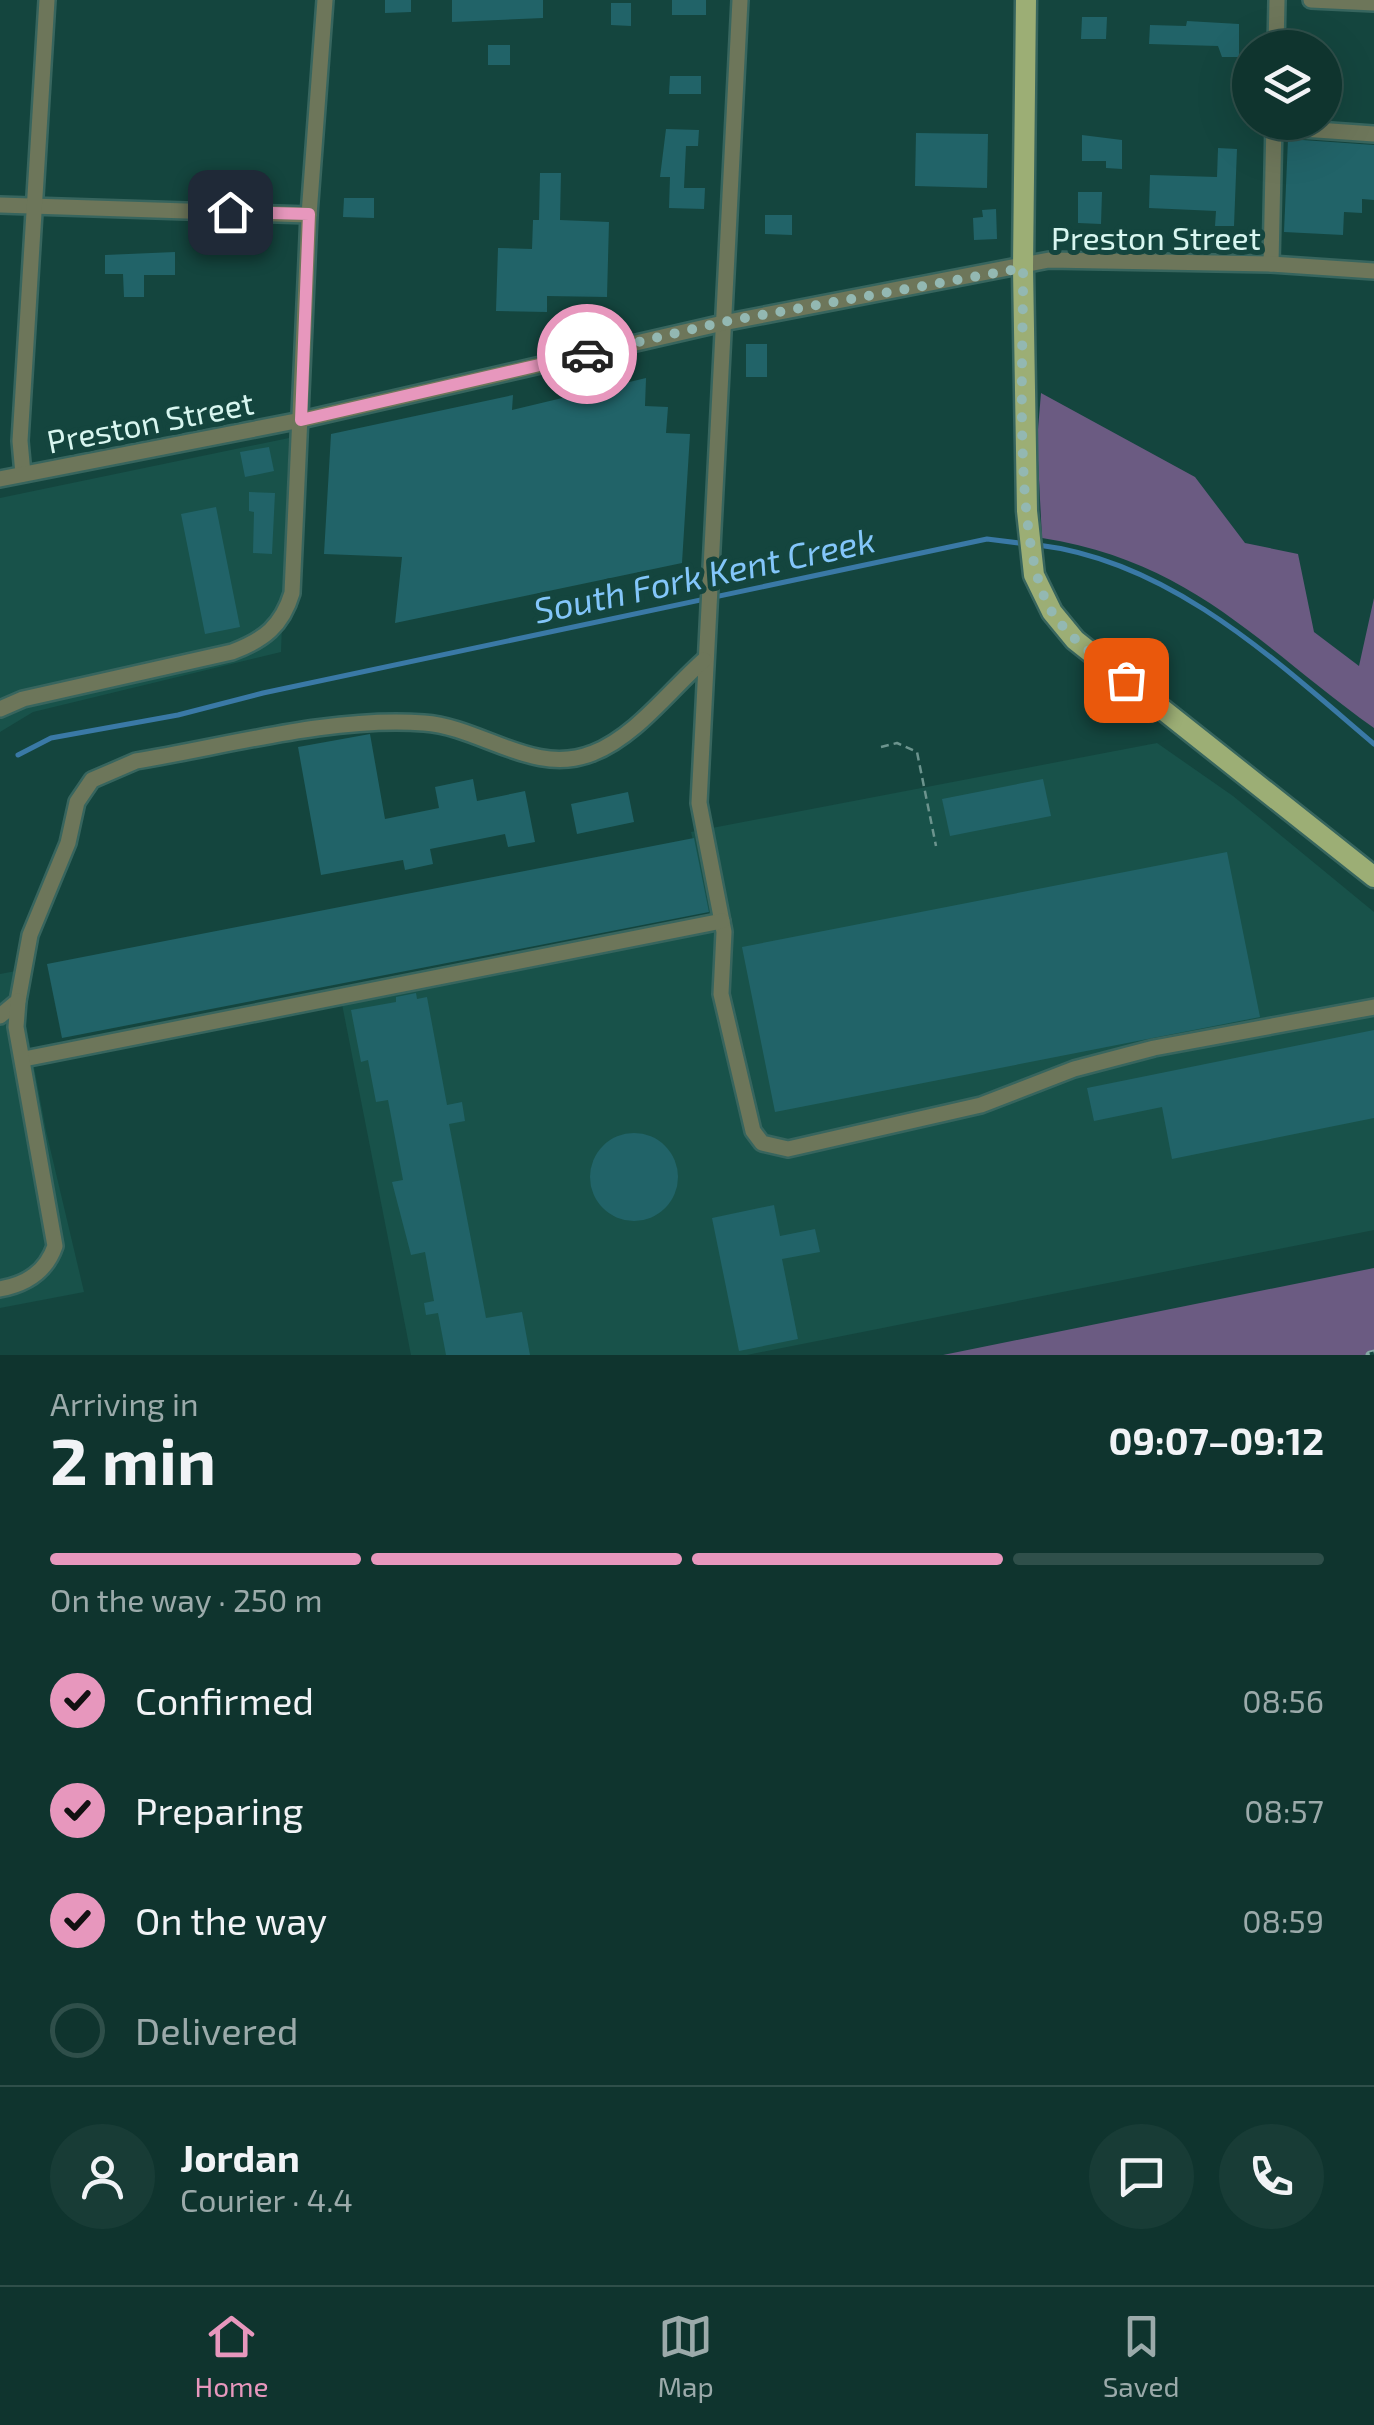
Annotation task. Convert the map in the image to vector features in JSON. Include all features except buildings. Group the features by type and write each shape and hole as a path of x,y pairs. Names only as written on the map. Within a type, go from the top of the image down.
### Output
{"main road":[{"path":"1026,0 1026,511 1034,575 1052,612 1075,640 1374,877"}],"street":[{"path":"24,474 20,441 47,0"},
{"path":"0,708 232,652 271,632 286,614 292,593 309,214 325,0"},
{"path":"740,0 699,803 722,921 720,981 734,1063 753,1131 762,1144 775,1149 980,1106 1074,1069 1154,1048 1374,1007"},
{"path":"1276,30 1277,0"},
{"path":"1311,0 1374,2"},
{"path":"1342,131 1374,134"},
{"path":"1271,264 1274,140"},
{"path":"0,205 309,214"},
{"name":"Preston Street","path":"0,478 301,420 723,322 1023,268 1049,260 1271,264 1374,271"},
{"path":"0,1289 40,1272 55,1246 16,1027 30,935 68,842 77,802 92,780 136,761 385,721 458,727 530,757 573,758 614,742 704,660"},
{"path":"24,1059 722,921"},
{"path":"0,1016 18,1002"}],"path":[{"path":"881,747 898,743 917,752 936,846"}],"shaded area":[{"path":"1041,393 1195,477 1245,543 1298,554 1314,632 1359,666 1374,598 1374,728 1221,610 1183,587 1141,566 1095,550 1042,538 1037,441"},
{"path":"289,438 281,652 33,712 0,732 0,498"},
{"path":"1157,743 1233,796 1374,912 1374,1230 747,1355 411,1355 341,999 713,931 691,832"},
{"path":"16,971 46,1131 84,1292 0,1308 0,974"},
{"path":"1374,1268 1374,1355 943,1355"}],"waterway":[{"name":"South Fork Kent Creek","path":"18,755 51,738 178,715 263,693 987,539 1027,544"},
{"name":"South Fork Kent Creek","path":"1038,545 1087,555 1133,571 1177,593 1260,649 1374,744"}],"railway":[{"path":"1370,1355 1374,1354"}],"way so far":[{"path":"587,354 723,322 1023,268 1026,511 1034,575 1052,612 1075,640 1126,680"}],"route":[{"path":"230,212 309,214 301,420 587,354"}]}
